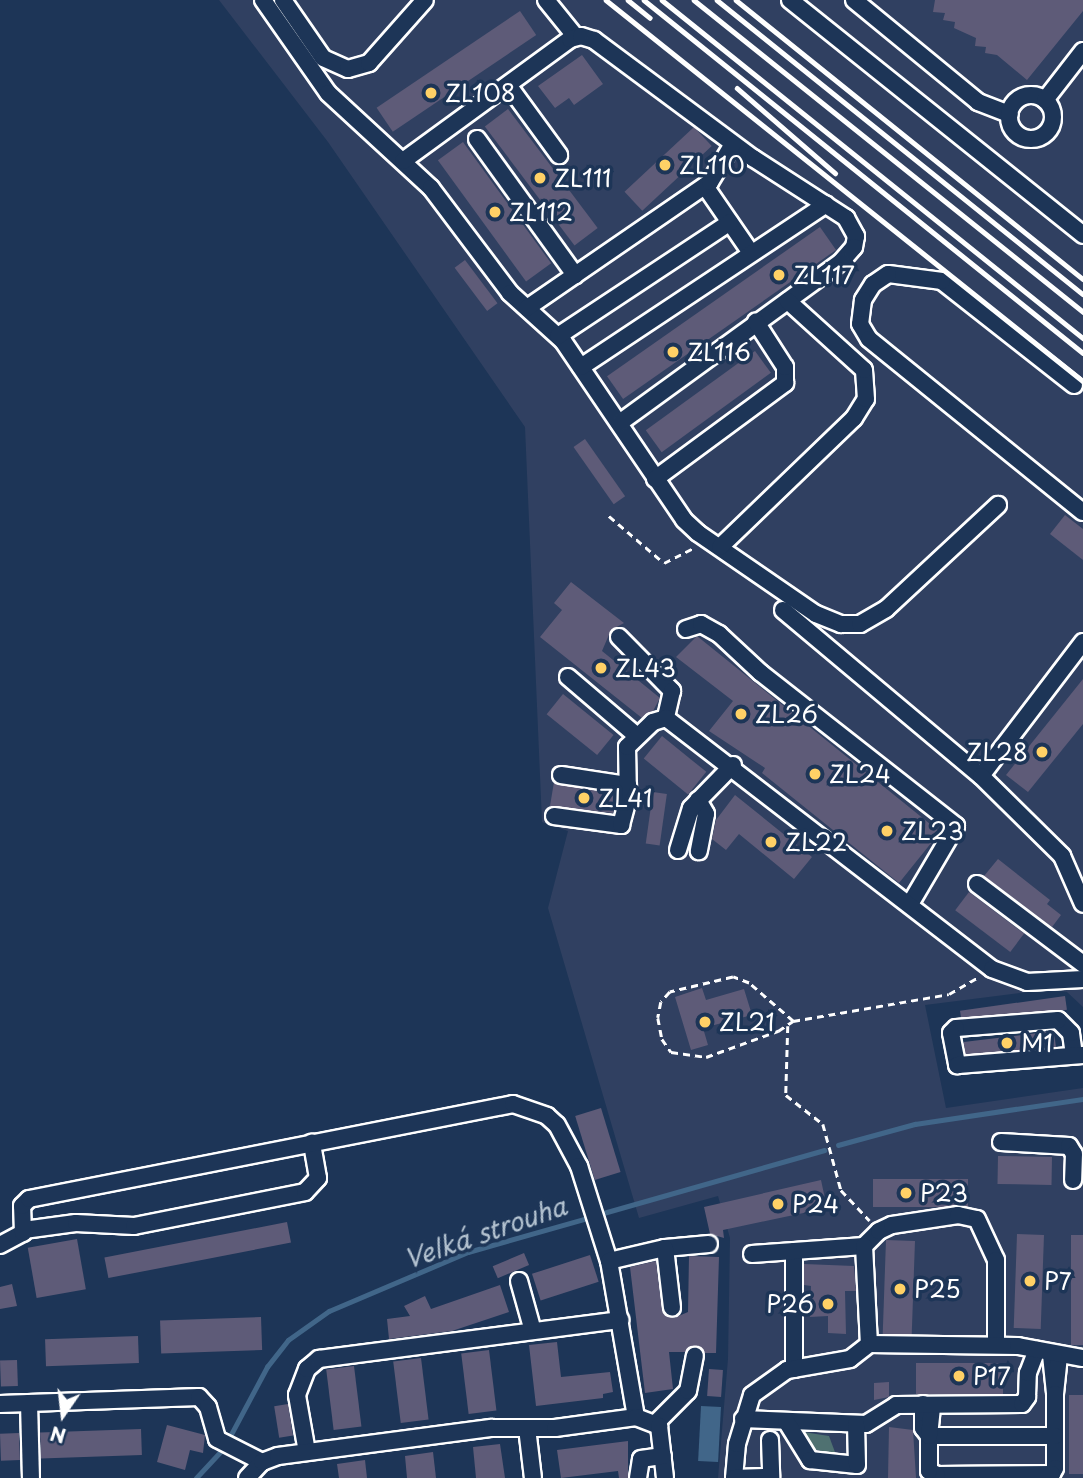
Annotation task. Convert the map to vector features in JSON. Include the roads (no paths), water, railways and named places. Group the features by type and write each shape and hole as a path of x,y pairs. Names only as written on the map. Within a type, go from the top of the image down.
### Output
{"lane":[{"path":"263,0 328,93 437,195 527,308 558,336 684,520 816,614 841,624 860,624 886,609 998,505"},
{"path":"283,0 323,58 348,69 369,63 425,0"},
{"path":"546,0 575,36 594,40 733,144 826,204 853,228 854,247 841,262 619,423"},
{"path":"790,0 1083,235"},
{"path":"854,0 978,102 1010,114 1019,135 1037,138 1053,121 1045,100"},
{"path":"403,162 575,36"},
{"path":"1045,100 1083,51"},
{"path":"508,85 559,155"},
{"path":"1010,114 1025,96 1045,100"},
{"path":"477,139 575,275"},
{"path":"527,308 705,186 720,172 733,144"},
{"path":"705,186 751,253"},
{"path":"581,367 826,204"},
{"path":"558,336 730,222"},
{"path":"1074,385 942,281 888,274 873,285 863,300 860,324 869,339 1083,512"},
{"path":"714,543 854,418 866,399 864,370 788,301"},
{"path":"655,479 785,383 785,367 756,322"},
{"path":"783,610 981,776 1057,850 1083,904"},
{"path":"686,629 701,624 719,634 761,673 956,826 953,837 910,904"},
{"path":"554,816 619,826 628,785 625,754 636,735 666,718 672,691 619,637"},
{"path":"981,776 1083,642"},
{"path":"568,677 636,735"},
{"path":"666,718 733,765 992,969 1027,982 1083,979"},
{"path":"678,850 688,813 733,765"},
{"path":"561,775 628,785"},
{"path":"698,800 706,814 699,851"},
{"path":"977,884 1083,964"},
{"path":"1058,1020 1071,1032 1079,1055 957,1065 951,1033 956,1028 1058,1020"},
{"path":"24,1230 22,1206 29,1199 517,1105 555,1122 583,1180 609,1261 636,1417"},
{"path":"1002,1142 1065,1145 1073,1151 1077,1171"},
{"path":"0,1245 24,1230 76,1223 134,1226 305,1192 318,1178 313,1143"},
{"path":"752,1254 864,1246 879,1231 958,1215 972,1216 982,1224 996,1260 996,1345"},
{"path":"609,1261 665,1248 709,1244"},
{"path":"864,1246 869,1344"},
{"path":"665,1248 672,1308"},
{"path":"794,1251 794,1368"},
{"path":"520,1281 533,1331"},
{"path":"307,1452 297,1395 307,1369 319,1359 620,1320"},
{"path":"770,1440 771,1474 734,1475 743,1419 758,1387 794,1368 850,1359 869,1344 996,1345 1083,1358"},
{"path":"928,1404 929,1468 937,1475 1052,1474 1055,1394 1049,1354"},
{"path":"743,1419 856,1424 870,1423 896,1405 1024,1403 1049,1354"},
{"path":"656,1423 688,1391 695,1356"},
{"path":"0,1404 199,1397 205,1402 220,1441 262,1462"},
{"path":"29,1403 31,1478"},
{"path":"247,1478 262,1462 307,1452 636,1417 656,1423"},
{"path":"786,1421 810,1460 858,1472 856,1424"},
{"path":"656,1423 665,1478"},
{"path":"527,1428 533,1478"},
{"path":"929,1436 1055,1436"},
{"path":"639,1478 640,1459 663,1456"}],"waterway":[{"name":"Velká strouha","path":"838,1145 915,1124 1083,1099"},
{"name":"Velká strouha","path":"600,1214 824,1150"},
{"name":"Velká strouha","path":"228,1440 267,1367 288,1340 329,1311 468,1252 591,1217"},
{"name":"Velká strouha","path":"196,1478 224,1448"}],"railway":[{"path":"606,0 1083,381"},
{"path":"628,0 650,18"},
{"path":"644,0 1083,353"},
{"path":"662,0 1083,338"},
{"path":"694,0 1083,312"},
{"path":"717,0 1083,294"},
{"path":"736,0 1083,279"},
{"path":"737,88 835,173"}],"place":[{"name":"ZL108","path":"431,93"},
{"name":"ZL110","path":"665,165"},
{"name":"ZL111","path":"540,178"},
{"name":"ZL112","path":"495,212"},
{"name":"ZL117","path":"779,275"},
{"name":"ZL116","path":"673,352"},
{"name":"ZL43","path":"601,668"},
{"name":"ZL26","path":"741,714"},
{"name":"ZL28","path":"1042,752"},
{"name":"ZL24","path":"815,774"},
{"name":"ZL41","path":"584,798"},
{"name":"ZL23","path":"887,831"},
{"name":"ZL22","path":"771,842"},
{"name":"ZL21","path":"705,1022"},
{"name":"M1","path":"1007,1043"},
{"name":"P23","path":"906,1193"},
{"name":"P24","path":"778,1204"},
{"name":"P7","path":"1030,1281"},
{"name":"P25","path":"900,1289"},
{"name":"P26","path":"828,1304"},
{"name":"P17","path":"959,1376"}]}
